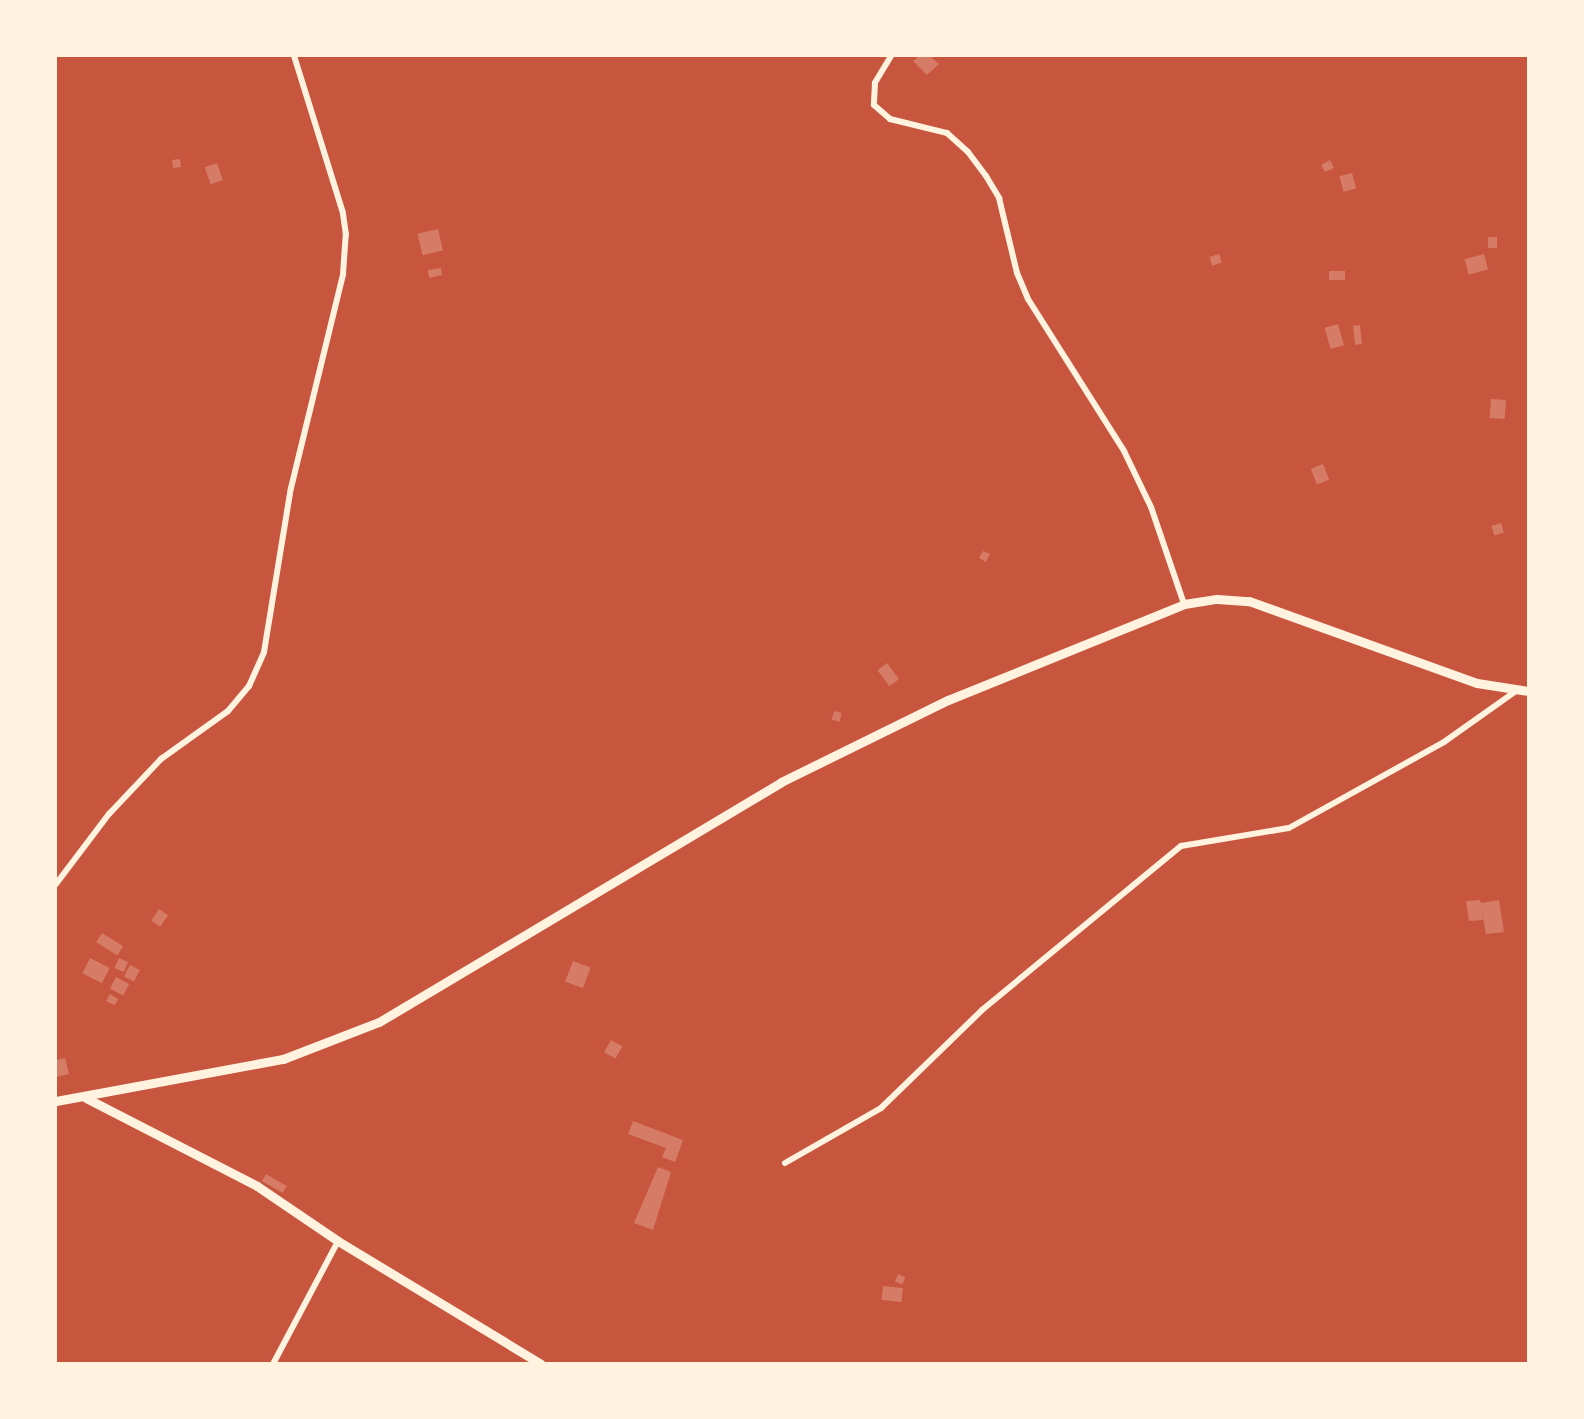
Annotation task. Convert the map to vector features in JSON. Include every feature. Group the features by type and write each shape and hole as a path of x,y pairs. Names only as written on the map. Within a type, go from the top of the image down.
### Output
{"main road":[{"path":"56,1101 86,1098 283,1059 379,1022 781,782 948,700 1184,604 1217,599 1249,601 1477,683 1516,691 1528,691"},
{"path":"86,1098 257,1186 338,1241 541,1364"}],"street":[{"path":"56,884 109,814 161,759 228,711 249,686 264,652 291,488 343,274 346,235 343,213 294,56"},
{"path":"891,56 875,83 874,105 890,119 947,134 968,152 999,198 1017,273 1028,299 1124,452 1151,507 1184,604"},
{"path":"785,1163 880,1108 982,1010 1181,846 1289,828 1444,742 1516,691"},
{"path":"273,1364 338,1241"}],"building":[{"path":"919,56 930,56 939,64 927,75 913,61"},
{"path":"180,159 181,167 173,168 172,160"},
{"path":"1330,160 1334,168 1325,172 1321,165"},
{"path":"217,163 223,180 211,184 205,167"},
{"path":"1352,173 1356,188 1344,192 1339,176"},
{"path":"438,229 443,250 422,255 418,234"},
{"path":"1488,237 1497,237 1497,248 1488,248"},
{"path":"1219,254 1222,263 1212,266 1209,257"},
{"path":"1484,254 1488,269 1469,275 1465,259"},
{"path":"441,268 442,275 429,278 428,270"},
{"path":"1329,271 1345,271 1345,280 1329,280"},
{"path":"1338,324 1344,345 1331,349 1325,328"},
{"path":"1360,325 1362,344 1355,345 1353,326"},
{"path":"1491,399 1506,400 1505,419 1490,418"},
{"path":"1323,464 1329,480 1317,485 1311,469"},
{"path":"1501,523 1504,533 1494,535 1491,526"},
{"path":"983,551 990,554 986,562 979,558"},
{"path":"887,663 899,679 889,686 877,670"},
{"path":"834,711 842,713 840,722 832,720"},
{"path":"1480,900 1481,903 1499,900 1504,932 1486,934 1482,912 1483,920 1469,921 1466,901"},
{"path":"159,909 168,915 160,927 151,921"},
{"path":"102,933 123,946 117,956 96,942"},
{"path":"90,958 110,968 102,983 82,973"},
{"path":"119,958 128,962 124,972 115,968"},
{"path":"573,961 591,968 583,988 565,982"},
{"path":"130,965 140,970 134,982 124,977"},
{"path":"116,977 129,984 123,996 110,988"},
{"path":"110,994 118,999 115,1005 106,1001"},
{"path":"611,1040 622,1046 616,1059 604,1052"},
{"path":"65,1058 69,1074 56,1077 56,1060"},
{"path":"633,1121 683,1140 675,1162 662,1157 666,1148 628,1134"},
{"path":"658,1167 671,1172 653,1230 634,1223"},
{"path":"266,1174 287,1186 283,1193 262,1181"},
{"path":"898,1274 905,1277 902,1284 895,1281"},
{"path":"883,1286 903,1288 901,1302 882,1300"}]}
